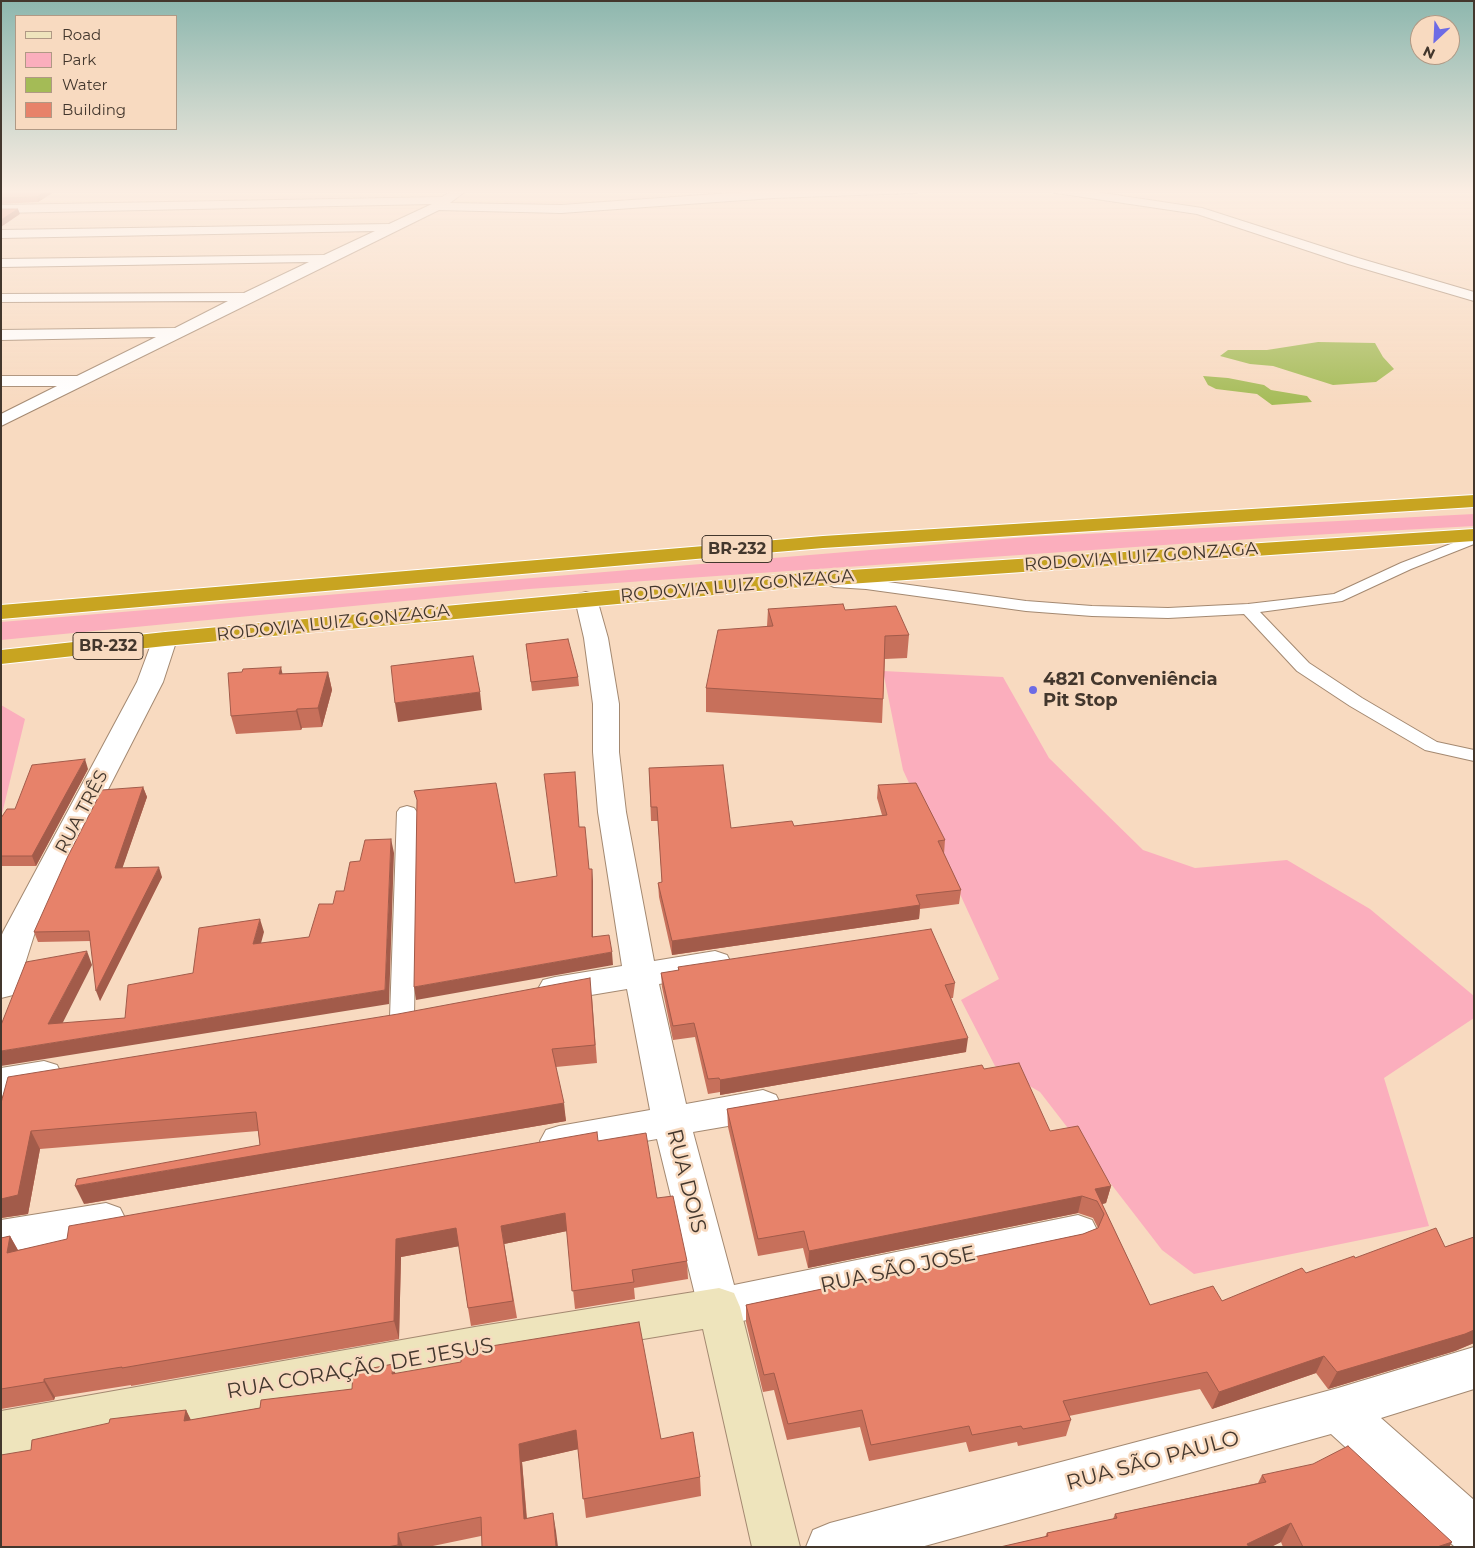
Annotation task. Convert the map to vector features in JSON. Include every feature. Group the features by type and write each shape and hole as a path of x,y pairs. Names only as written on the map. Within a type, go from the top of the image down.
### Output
{"highway":[{"name":"RODOVIA LUIZ GONZAGA","path":"1,612 813,543 1474,501"},
{"name":"RODOVIA LUIZ GONZAGA","path":"1,657 164,639 586,598 790,581 1474,537"}],"main road":[{"name":"RUA CORAÇÃO DE JESUS","path":"1,1434 475,1347 719,1307"},
{"name":"RUA DOIS","path":"719,1307 776,1547"}],"street":[{"path":"1,263 51,262"},
{"path":"1,420 248,296 320,262"},
{"path":"1358,262 1474,297"},
{"path":"1,298 248,296"},
{"path":"1,335 179,332"},
{"path":"1,381 81,381"},
{"name":"RUA DOIS","path":"586,598 596,638 606,704 606,752 612,812 640,974 671,1121 719,1307"},
{"name":"RUA TRÊS","path":"1,986 19,932 150,682 164,639"},
{"path":"526,995 640,974 747,958"},
{"path":"1,1082 70,1071"},
{"path":"523,1147 796,1099"},
{"path":"1,1238 139,1214"},
{"name":"RUA SÃO JOSE","path":"719,1307 1078,1232"},
{"name":"RUA SÃO PAULO","path":"830,1547 1338,1410 1474,1368"},
{"path":"1338,1410 1474,1532"}],"lane":[{"path":"790,581 866,584 1026,606 1092,612 1168,613 1248,609 1337,598 1474,537"},
{"path":"1248,609 1302,667 1356,702 1431,746 1474,756"},
{"path":"402,1017 407,812"}],"green space":[{"path":"1474,514 1474,526 1294,536 529,589 1,640 1,622 1027,537"},
{"path":"883,671 1003,677 1049,758 1143,850 1195,868 1287,860 1370,909 1474,996 1474,1018 1384,1078 1429,1226 1194,1274 1162,1250 1040,1092 995,1066 961,1000 999,979 903,770"},
{"path":"1,705 25,719 1,818"}],"water":[{"path":"1318,342 1375,343 1383,357 1394,369 1376,382 1333,385 1273,366 1250,364 1220,356 1228,350 1267,350"},
{"path":"1203,376 1228,378 1264,385 1271,390 1307,396 1312,402 1272,405 1257,394 1216,389 1208,385"}],"building":[{"path":"843,604 845,610 896,606 909,635 885,636 883,699 706,688 718,630 773,626 768,609"},
{"path":"568,639 578,677 531,682 526,644"},
{"path":"473,656 480,692 395,703 391,666"},
{"path":"281,667 279,674 328,672 318,708 231,716 228,673 242,672 243,669"},
{"path":"85,759 32,856 1,856 1,818 7,809 15,809 32,765"},
{"path":"723,765 731,828 792,821 794,826 887,815 878,785 916,783 945,840 938,841 961,890 916,895 920,905 672,941 658,883 662,882 657,807 651,807 649,768"},
{"path":"575,772 579,827 585,827 589,869 592,869 592,937 609,935 612,952 414,987 417,800 414,791 496,783 515,883 557,876 544,774"},
{"path":"143,787 115,868 159,867 96,991 89,931 34,932 68,856 102,790"},
{"path":"391,839 385,990 1,1051 1,1025 26,962 87,951 48,1024 125,1018 128,985 193,973 199,928 260,919 253,944 309,937 319,904 333,904 336,891 344,891 350,862 360,861 365,840"},
{"path":"931,929 955,983 945,985 968,1038 720,1080 719,1078 708,1079 694,1023 673,1026 661,973 679,970 678,967"},
{"path":"590,978 595,1045 552,1049 564,1103 75,1186 77,1179 260,1145 256,1112 31,1131 18,1195 1,1199 1,1103 8,1077 398,1014"},
{"path":"1019,1063 1050,1131 1078,1126 1111,1186 1095,1189 1150,1305 1213,1286 1222,1301 1302,1268 1306,1273 1354,1256 1355,1258 1436,1228 1445,1247 1474,1237 1474,1330 1337,1372 1324,1356 1219,1392 1207,1372 1063,1401 1071,1420 1023,1429 1021,1426 972,1435 969,1426 871,1445 862,1410 788,1424 774,1373 764,1375 746,1305 1083,1234 1098,1228 1104,1214 1097,1201 1082,1196 809,1251 804,1231 758,1239 727,1109 982,1065 984,1069"},
{"path":"597,1132 598,1141 646,1133 657,1198 673,1196 687,1261 632,1270 634,1282 572,1291 565,1213 501,1226 513,1301 468,1308 456,1228 396,1239 394,1321 122,1368 44,1379 44,1382 1,1389 1,1238 10,1236 7,1253 67,1239 69,1226"},
{"path":"639,1322 661,1439 693,1432 700,1477 583,1499 576,1430 519,1444 524,1519 553,1513 556,1547 482,1547 481,1517 398,1533 398,1545 387,1547 1,1547 1,1455 31,1450 32,1440 109,1423 110,1419 186,1410 184,1421 260,1408 261,1400 352,1389 353,1372 393,1364 392,1374 461,1362 461,1356 474,1353 473,1349"},
{"path":"1348,1446 1452,1542 1437,1547 1303,1547 1291,1523 1247,1544 1249,1547 1000,1547 1048,1536 1047,1533 1117,1518 1115,1514 1266,1482 1262,1475 1313,1464"}],"place":[{"name":"4821 Conveniência Pit Stop","path":"1033,690"}]}
